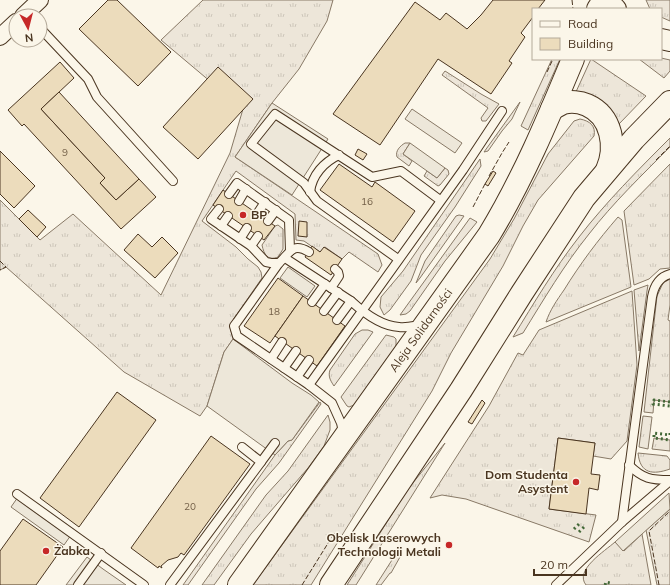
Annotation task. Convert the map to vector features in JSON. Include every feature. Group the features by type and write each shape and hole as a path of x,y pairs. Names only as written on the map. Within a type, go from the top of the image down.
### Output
{"main road":[{"name":"Aleja Solidarności","path":"239,585 489,235 503,212 533,152 573,60"},
{"path":"330,585 462,390 522,293 584,198 634,139 670,102"},
{"path":"552,109 563,103 583,103 594,108 603,117 612,142 610,162 604,175"}],"street":[{"path":"32,8 40,0"},
{"path":"607,0 615,8"},
{"path":"0,38 8,31"}],"lane":[{"path":"48,37 88,80 97,97 173,181"},
{"path":"309,385 440,200 463,170 502,111"},
{"path":"398,259 318,201 304,183 251,144 275,114 372,176 398,171 405,173 440,200"},
{"path":"310,192 313,179 331,158 338,154"},
{"path":"229,194 237,183 288,220 285,257"},
{"path":"239,201 246,189"},
{"path":"257,214 265,202"},
{"path":"219,209 212,220 250,246 266,262 271,263 285,257"},
{"path":"268,221 276,210"},
{"path":"221,226 228,216"},
{"path":"240,239 247,228"},
{"path":"250,246 258,236"},
{"path":"309,252 302,248 295,248 285,257 234,326 237,336 309,385 332,403 341,423 344,439"},
{"path":"285,257 351,301 362,311 389,326 399,328 426,324"},
{"path":"324,311 331,288 339,276 335,269"},
{"path":"622,522 653,291 660,279 670,274"},
{"path":"312,302 331,288"},
{"path":"337,320 351,301"},
{"path":"271,359 282,342"},
{"path":"284,368 296,351"},
{"path":"297,377 308,360"},
{"path":"170,585 275,443"},
{"path":"242,447 261,462"},
{"path":"629,465 646,478 670,480"},
{"path":"561,584 622,522 670,480"},
{"path":"17,494 144,585"},
{"path":"78,585 101,554"}],"green space":[{"path":"203,0 333,0 327,21 299,69 272,103 235,157 378,254 382,265 378,272 349,252 342,259 325,247 320,252 304,241 296,240 295,214 236,171 202,221 236,247 258,267 262,278 233,320 230,327 233,339 224,352 207,406 200,416 124,372 6,267 0,270 0,200 40,240 73,214 161,295 230,153 243,109 161,40"},
{"path":"646,0 670,0 670,21 662,17 662,8 650,8"},
{"path":"662,58 670,60 670,71 664,78 640,60 662,60"},
{"path":"552,60 560,60 528,130 521,126"},
{"path":"591,60 592,60 646,96 619,124 575,94"},
{"path":"445,71 499,104 486,121 482,121 481,118 488,108 442,75"},
{"path":"520,102 512,119 488,151 484,152"},
{"path":"580,119 592,124 594,136 538,200 503,266 451,353 432,391 311,585 253,585 490,259 514,219 548,154 574,121"},
{"path":"670,138 670,147 628,189 598,223 563,270 523,333 513,337 553,274 589,224 634,174"},
{"path":"405,143 410,143 403,154 412,161 409,166 397,157 398,149"},
{"path":"480,159 481,166 455,207 421,255 411,281 390,310 384,315 380,307 381,297 403,271"},
{"path":"670,164 670,268 660,269 649,279 634,285 624,211"},
{"path":"445,168 448,170 449,174 438,186 424,176 427,171 437,178"},
{"path":"456,216 464,216 416,283 425,261"},
{"path":"618,217 622,220 631,287 546,322 554,305 576,271 596,243"},
{"path":"470,218 477,222 445,261 410,311 406,314 400,315"},
{"path":"278,225 283,229 283,249 278,257 269,258 265,254 262,245 275,226"},
{"path":"670,279 670,305 668,320 670,321 670,402 654,400 653,413 644,412 657,296 663,283"},
{"path":"648,285 647,291 639,351 634,290"},
{"path":"632,291 637,365 627,441 611,459 593,456 595,443 558,438 549,509 596,515 589,542 466,499 442,495 430,498 489,406 518,353 523,355 539,330"},
{"path":"362,330 373,332 334,386 331,382 329,374 330,370 355,334"},
{"path":"386,335 396,339 396,346 354,405 349,407 347,406 341,397"},
{"path":"320,402 321,404 279,463 256,489 188,585 183,585 275,455 288,441 292,440"},
{"path":"328,415 330,430 324,446 308,468 251,534 214,585 202,585 266,495 288,471"},
{"path":"643,416 652,417 648,449 639,447"},
{"path":"654,438 670,440 670,451 652,449"},
{"path":"445,443 356,585 347,585 408,489"},
{"path":"638,453 667,456 670,460 670,469 658,472 648,471 641,465"},
{"path":"670,509 670,585 657,585 646,530"},
{"path":"642,534 651,585 586,585 583,579 584,573 592,561 615,542 624,551"},
{"path":"399,549 400,557 391,573 381,585 376,585"}],"shaded area":[{"path":"272,103 328,139 292,195 235,157"},
{"path":"412,109 462,143 455,153 405,119"},
{"path":"410,143 445,168 437,178 403,154"},
{"path":"288,267 315,286 307,297 280,278"},
{"path":"233,339 319,402 292,440 288,441 275,455 207,406 224,352"},
{"path":"669,493 670,509 623,551 615,542"},
{"path":"18,497 71,535 64,545 11,507"},
{"path":"87,557 103,569 126,585 66,585"}],"building":[{"path":"108,0 117,0 171,52 138,86 79,29"},
{"path":"493,0 545,0 539,8 532,8 532,18 521,33 525,37 509,61 512,63 491,94 438,59 380,145 333,114 415,2 440,20 446,13 467,29"},
{"path":"60,62 74,78 41,109 105,178 100,183 116,200 139,179 156,197 121,229 24,124 22,126 8,110"},
{"path":"218,67 253,99 198,159 163,127"},
{"path":"59,92 139,179 116,200 100,183 105,178 41,109"},
{"path":"358,149 367,154 363,160 355,155"},
{"path":"0,151 35,186 14,208 0,194"},
{"path":"339,164 372,187 375,182 415,211 393,242 320,190"},
{"path":"493,171 496,173 488,186 485,184"},
{"name":"BP","path":"223,190 275,226 264,240 213,205"},
{"path":"28,210 46,227 37,237 19,219"},
{"path":"299,221 307,222 307,237 298,236"},
{"path":"138,234 152,247 162,237 178,253 155,278 124,250"},
{"path":"312,246 320,252 324,247 342,259 331,275 305,257"},
{"path":"278,278 303,296 270,343 244,326"},
{"path":"303,296 345,326 317,366 275,336"},
{"path":"117,392 156,420 79,527 40,498"},
{"path":"482,400 485,403 472,424 468,422"},
{"path":"211,436 250,464 184,555 181,553 178,557 168,560 161,566 162,568 159,566 158,568 131,548"},
{"name":"Dom Studenta Asystent","path":"558,438 595,443 591,474 600,475 598,490 589,488 586,514 549,509"},
{"path":"23,519 63,547 36,585 0,585 0,551"}],"hedge":[{"path":"670,402 654,400 653,404 670,406"},
{"path":"670,433 670,435 654,433 654,438 670,440"},
{"path":"574,529 580,523"},
{"path":"579,532 585,526"},
{"path":"605,585 606,582 610,583"}],"fence":[{"path":"572,0 573,8"},
{"path":"547,72 553,60"},
{"path":"489,176 509,142"},
{"path":"656,160 670,146"},
{"path":"473,207 486,182"},
{"path":"0,261 6,267 0,270"},
{"path":"659,585 649,531 670,511"},
{"path":"302,585 335,532"}],"place":[{"name":"BP","path":"243,215"},
{"name":"Dom Studenta Asystent","path":"576,482"},
{"name":"Obelisk Laserowych Technologii Metali","path":"449,545"},
{"name":"Żabka","path":"46,551"}]}
